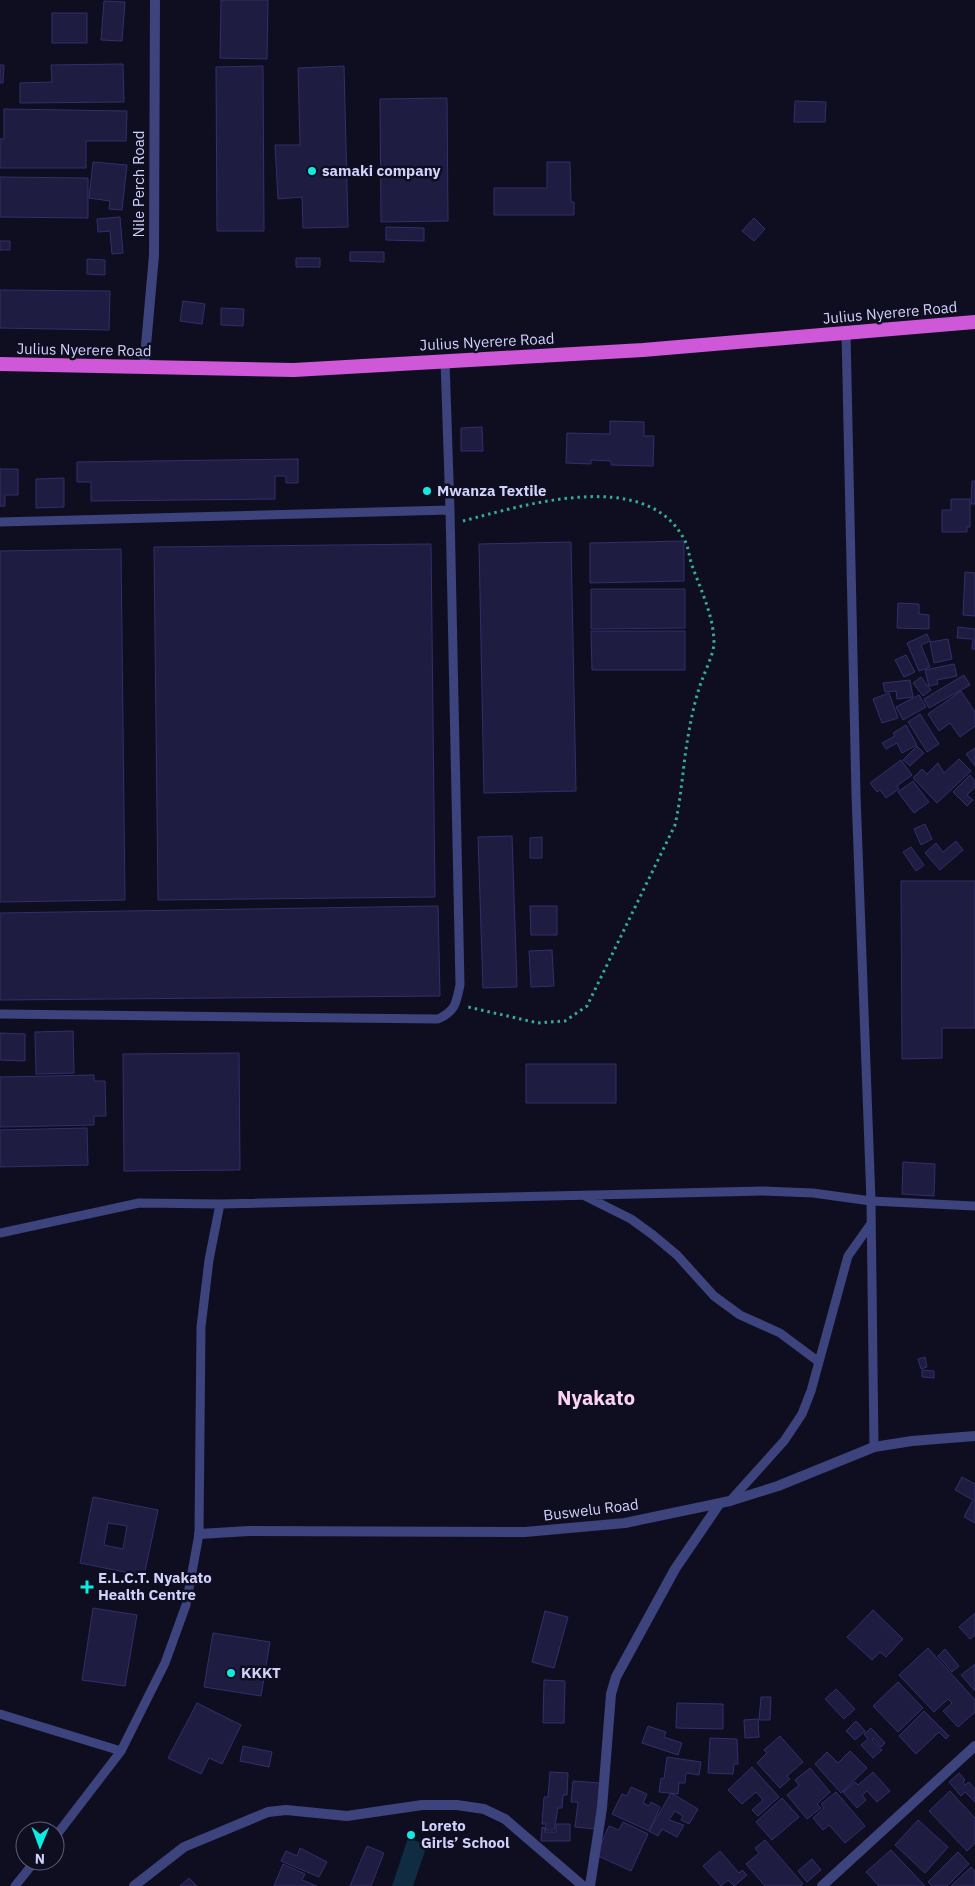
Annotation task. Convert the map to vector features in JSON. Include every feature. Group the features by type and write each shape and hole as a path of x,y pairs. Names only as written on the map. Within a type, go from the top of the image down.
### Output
{"highway":[{"name":"Julius Nyerere Road","path":"0,364 294,370 643,350 975,322"}],"street":[{"name":"Nile Perch Road","path":"144,368 154,255 155,0"},
{"name":"Buswelu Road","path":"198,1534 249,1531 525,1532 625,1523 725,1502 778,1486 874,1447 912,1441 975,1436"},
{"path":"590,1886 602,1808 612,1694 616,1677 675,1569 725,1502"},
{"path":"822,1886 975,1746"},
{"path":"134,1886 184,1847 268,1812 286,1810 347,1816 422,1805 457,1805 484,1809 505,1819 583,1886"}],"lane":[{"path":"846,333 856,795 870,1201 874,1447"},
{"path":"0,1014 438,1019 449,1014 456,1004 460,985 451,524 444,360"},
{"path":"0,522 450,510"},
{"path":"0,1233 139,1203 220,1204 763,1191 814,1193 870,1201 975,1206"},
{"path":"582,1194 631,1219 653,1234 677,1255 714,1296 740,1315 780,1333 819,1362"},
{"path":"65,1824 122,1750 165,1663 186,1605 198,1534 201,1326 209,1260 220,1204"},
{"path":"725,1502 784,1441 802,1414 812,1391 848,1256 870,1225"},
{"path":"0,1714 122,1750"},
{"path":"15,1886 27,1871"}],"path":[{"path":"451,524 531,503 610,495 649,504 673,524 685,539 692,566 710,612 714,646 701,683 688,732 682,793 675,825 587,1006 565,1021 538,1024 456,1004"}],"water":[{"path":"408,1838 427,1845 413,1886 392,1886"}],"building":[{"path":"221,0 268,0 267,59 220,58"},
{"path":"104,1 125,2 122,41 101,40"},
{"path":"52,13 87,13 87,43 52,43"},
{"path":"123,64 124,102 20,103 20,83 52,82 51,65"},
{"path":"0,65 4,65 3,83 0,83"},
{"path":"263,66 264,231 217,231 216,67"},
{"name":"samaki company","path":"344,66 348,227 303,228 302,197 278,199 275,145 300,145 298,68"},
{"path":"447,98 448,221 381,222 380,99"},
{"path":"795,101 826,102 825,122 794,122"},
{"path":"4,109 127,111 126,141 86,141 86,168 0,168 0,139 4,139"},
{"path":"93,162 127,165 122,210 109,209 110,201 89,198"},
{"path":"547,162 570,162 571,202 574,202 574,215 494,215 494,188 547,188"},
{"path":"0,177 88,178 88,218 0,217"},
{"path":"120,217 123,253 112,254 110,231 98,232 97,219"},
{"path":"754,218 765,229 754,241 742,231"},
{"path":"386,227 424,228 424,241 386,240"},
{"path":"0,241 10,241 10,250 0,250"},
{"path":"350,252 384,252 384,262 350,261"},
{"path":"296,258 320,258 320,267 296,267"},
{"path":"87,259 105,260 105,275 87,274"},
{"path":"0,290 110,291 109,330 0,328"},
{"path":"183,301 205,304 202,324 180,321"},
{"path":"221,308 244,309 243,326 221,325"},
{"path":"610,421 644,422 644,436 654,436 653,466 611,465 611,461 591,460 591,464 566,463 567,433 610,434"},
{"path":"482,427 483,451 461,451 461,428"},
{"path":"298,459 298,483 286,483 286,476 275,476 275,499 91,501 91,482 77,482 77,462"},
{"path":"0,469 18,469 18,495 5,495 5,506 0,506"},
{"path":"64,478 64,507 36,508 36,479"},
{"path":"972,481 975,481 975,504 971,504"},
{"path":"951,499 970,499 970,527 967,527 967,532 942,532 942,510 951,510"},
{"path":"684,541 684,581 590,583 590,543"},
{"path":"571,542 576,791 484,793 479,544"},
{"path":"431,544 435,897 158,900 154,547"},
{"path":"121,549 125,900 0,902 0,551"},
{"path":"965,572 975,573 975,616 963,615"},
{"path":"591,589 685,589 685,628 591,629"},
{"path":"898,603 919,604 919,614 929,615 929,629 897,628"},
{"path":"958,627 975,629 975,649 972,649 973,639 957,638"},
{"path":"591,631 685,631 685,670 592,670"},
{"path":"927,634 930,641 921,645 930,667 919,671 907,643"},
{"path":"948,639 952,659 934,663 930,642"},
{"path":"906,655 915,672 904,677 895,660"},
{"path":"954,664 957,676 937,680 938,684 929,686 925,670"},
{"path":"964,675 970,685 929,708 924,699"},
{"path":"921,677 931,690 923,696 913,683"},
{"path":"910,680 913,697 897,699 896,691 885,692 883,683"},
{"path":"961,691 975,712 975,726 960,737 950,723 939,731 928,714"},
{"path":"889,693 898,718 882,723 873,699"},
{"path":"919,695 926,707 903,720 896,707"},
{"path":"920,714 939,744 927,752 908,722"},
{"path":"906,725 917,745 902,753 897,743 886,749 882,743 895,736 893,733"},
{"path":"917,746 924,753 910,766 903,760"},
{"path":"975,748 975,766 966,754"},
{"path":"959,759 971,771 937,803 913,778 922,769 927,774 938,763 944,773"},
{"path":"901,760 912,775 897,786 899,789 886,798 880,790 877,792 870,783"},
{"path":"970,775 975,781 975,787 967,795 973,800 967,806 953,792"},
{"path":"913,781 929,802 914,813 898,792"},
{"path":"925,824 932,839 921,845 914,829"},
{"path":"512,836 517,987 483,988 478,837"},
{"path":"542,837 542,858 530,858 530,838"},
{"path":"956,841 963,850 940,870 925,853 936,843 943,852"},
{"path":"911,847 924,865 916,871 903,852"},
{"path":"901,881 975,881 975,1028 942,1028 942,1058 902,1059"},
{"path":"438,906 440,996 0,1000 0,913"},
{"path":"530,906 557,906 557,935 531,935"},
{"path":"552,950 554,986 531,987 529,951"},
{"path":"73,1031 74,1073 36,1074 35,1032"},
{"path":"0,1033 25,1034 25,1061 0,1060"},
{"path":"239,1053 240,1170 124,1171 123,1054"},
{"path":"526,1064 616,1064 616,1103 526,1103"},
{"path":"94,1075 94,1081 105,1081 106,1116 94,1116 94,1125 0,1127 0,1077"},
{"path":"87,1128 88,1165 0,1167 0,1130"},
{"path":"903,1162 935,1164 934,1196 902,1194"},
{"path":"925,1357 927,1367 921,1369 918,1359"},
{"path":"922,1370 934,1371 934,1378 922,1377"},
{"path":"962,1477 975,1484 975,1523 964,1517 973,1500 955,1490"},
{"path":"93,1497 158,1510 144,1576 80,1563","holes":["108,1523 127,1526 123,1549 104,1545"]},
{"path":"93,1608 137,1615 125,1686 82,1680"},
{"path":"873,1610 903,1639 886,1657 880,1652 872,1660 847,1637"},
{"path":"545,1611 568,1617 554,1668 532,1662"},
{"path":"975,1613 975,1635 970,1639 959,1627"},
{"path":"213,1633 270,1642 261,1696 204,1687"},
{"path":"928,1648 975,1700 975,1712 958,1727 943,1711 952,1703 948,1699 934,1712 899,1675"},
{"path":"945,1649 959,1666 952,1672 938,1656"},
{"path":"975,1664 975,1691 961,1675"},
{"path":"544,1680 565,1681 564,1723 543,1723"},
{"path":"898,1682 923,1708 898,1732 873,1706"},
{"path":"836,1689 855,1709 844,1719 825,1699"},
{"path":"761,1697 771,1697 770,1720 759,1720"},
{"path":"197,1703 241,1725 222,1764 209,1758 201,1774 168,1758"},
{"path":"677,1703 723,1704 723,1729 676,1728"},
{"path":"924,1711 949,1736 946,1739 939,1732 916,1754 899,1736"},
{"path":"758,1719 759,1737 745,1738 744,1720"},
{"path":"856,1721 865,1731 855,1740 846,1731"},
{"path":"648,1726 666,1732 664,1737 682,1743 678,1755 642,1743"},
{"path":"871,1728 885,1743 881,1747 873,1738 872,1740 882,1750 873,1758 861,1745 868,1739 864,1734"},
{"path":"780,1736 803,1762 787,1776 790,1779 780,1788 757,1763 767,1753 764,1750"},
{"path":"710,1738 737,1739 738,1764 734,1764 733,1774 708,1773"},
{"path":"243,1746 272,1752 269,1767 240,1761"},
{"path":"850,1751 867,1768 841,1793 815,1764 827,1752 838,1763"},
{"path":"667,1757 701,1762 699,1775 686,1773 685,1783 679,1783 678,1794 659,1792 661,1778 664,1779"},
{"path":"752,1767 779,1797 758,1816 752,1810 763,1800 756,1792 742,1804 728,1790"},
{"path":"810,1768 830,1792 817,1804 821,1808 807,1819 787,1795 799,1785 795,1780"},
{"path":"550,1772 568,1773 567,1795 563,1795 562,1808 558,1808 554,1830 545,1830 546,1824 542,1824 544,1797 548,1797"},
{"path":"873,1772 890,1791 877,1802 867,1791 862,1795 866,1800 857,1808 843,1792 855,1782 858,1785"},
{"path":"959,1773 965,1780 963,1782 965,1785 969,1782 975,1789 975,1802 965,1792 961,1796 949,1782"},
{"path":"573,1781 600,1783 595,1829 575,1827 578,1802 571,1802"},
{"path":"631,1787 647,1794 643,1803 649,1806 651,1802 660,1807 649,1831 612,1814 622,1794 627,1796"},
{"path":"950,1791 975,1818 975,1843 967,1851 929,1811"},
{"path":"836,1792 865,1826 845,1843 829,1825 823,1830 813,1818 824,1808 821,1804"},
{"path":"671,1793 698,1809 689,1824 681,1820 683,1816 675,1811 669,1820 684,1825 677,1837 662,1829 658,1836 649,1831"},
{"path":"782,1798 799,1817 772,1840 756,1822"},
{"path":"918,1820 948,1847 925,1873 895,1845"},
{"path":"623,1822 648,1834 631,1871 596,1855 609,1826 619,1830"},
{"path":"556,1824 570,1824 570,1841 541,1841 542,1827 545,1828 545,1832 556,1832"},
{"path":"765,1840 803,1884 800,1886 765,1886 746,1864 759,1853 755,1848"},
{"path":"367,1846 384,1853 371,1886 350,1886"},
{"path":"300,1848 327,1862 319,1877 281,1861 286,1851 297,1856"},
{"path":"891,1850 925,1886 879,1886 866,1872"},
{"path":"720,1851 739,1873 742,1870 747,1875 734,1886 728,1880 721,1886 703,1866"},
{"path":"958,1852 969,1864 947,1886 932,1886 928,1882"},
{"path":"812,1859 821,1870 807,1882 798,1871"},
{"path":"283,1864 305,1874 302,1880 317,1886 274,1886"},
{"path":"971,1867 975,1872 975,1886 951,1886"},
{"path":"189,1878 197,1886 180,1886"}],"place":[{"name":"samaki company","path":"312,171"},
{"name":"Mwanza Textile","path":"427,491"},
{"name":"E.L.C.T. Nyakato Health Centre","path":"87,1587"},
{"name":"KKKT","path":"231,1673"},
{"name":"Loreto Girls’ School","path":"411,1835"}],"district":[{"name":"Nyakato","path":"596,1398"}]}
